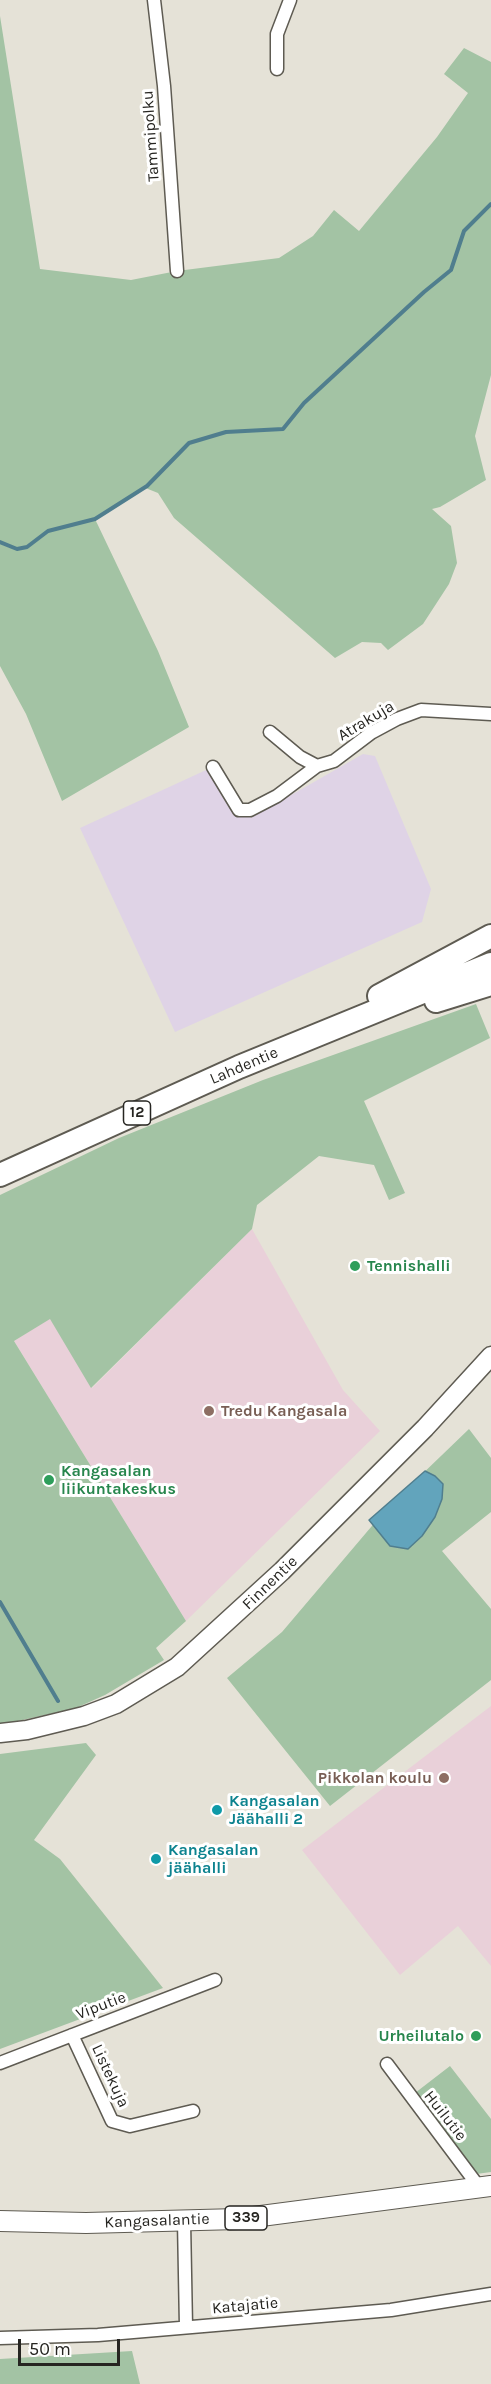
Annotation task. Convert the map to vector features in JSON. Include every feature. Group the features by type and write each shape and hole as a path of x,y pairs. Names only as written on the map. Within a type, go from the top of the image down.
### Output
{"highway":[{"path":"274,1052 491,936"},
{"name":"Lahdentie","path":"0,1175 274,1052 491,964"},
{"path":"274,1052 491,984"}],"main road":[{"name":"Kangasalantie","path":"0,2221 184,2222 250,2217 485,2187"}],"street":[{"name":"Tammipolku","path":"154,0 164,86 177,271"},
{"path":"277,69 277,34 290,0"},
{"name":"Atrakuja","path":"213,767 239,810 250,810 277,796 317,766 334,760 397,719 421,710 491,714"},
{"path":"270,732 300,757 317,766"},
{"name":"Finnentie","path":"0,1733 27,1730 84,1716 116,1704 177,1667 282,1571 425,1428 491,1356"},
{"name":"Viputie","path":"0,2063 215,1980"},
{"name":"Listekuja","path":"72,2035 112,2121 130,2126 193,2111"},
{"name":"Huilutie","path":"387,2064 485,2187"},
{"path":"184,2222 186,2327"},
{"name":"Katajatie","path":"0,2338 98,2335 391,2310 491,2294"}],"shaded area":[{"path":"363,754 375,756 431,889 422,922 175,1032 80,828 217,765 251,818"},
{"name":"Tredu Kangasala","path":"252,1229 343,1390 380,1431 186,1621 14,1341 50,1318 92,1388"},
{"name":"Pikkolan koulu","path":"491,1706 491,1966 458,1926 400,1975 302,1850"}],"green space":[{"path":"0,16 40,269 131,280 177,271 279,258 313,236 334,210 359,231 437,137 468,93 444,74 464,48 491,62 491,375 475,436 486,480 440,507 432,509 451,526 457,563 449,584 423,624 388,650 381,643 362,642 335,658 174,518 158,493 143,487 95,519 158,651 189,727 62,801 26,714 0,666"},
{"path":"476,1004 490,1038 364,1101 405,1193 389,1200 374,1165 319,1156 257,1205 252,1229 91,1388 50,1319 14,1341 186,1621 156,1648 164,1660 105,1695 76,1708 0,1725 0,1195 119,1138 263,1080"},
{"path":"469,1429 491,1458 491,1512 442,1551 491,1609 491,1680 330,1806 227,1678 282,1632 388,1507"},
{"path":"86,1743 96,1755 34,1840 60,1859 163,1988 0,2049 0,1754"},
{"path":"450,2066 491,2119 491,2172 469,2175 415,2093"},
{"path":"132,2351 140,2384 0,2384 0,2359"}],"water":[{"path":"425,1471 435,1476 443,1484 442,1499 435,1517 422,1536 408,1549 390,1546 369,1520"}],"waterway":[{"path":"0,542 17,549 27,547 48,531 95,519 147,486 189,443 226,432 283,429 304,403 424,292 451,270 464,231 491,204"},
{"path":"0,1602 58,1701"}],"place":[{"name":"Tennishalli","path":"355,1266"},
{"name":"Tredu Kangasala","path":"209,1411"},
{"name":"Kangasalan liikuntakeskus","path":"49,1480"},
{"name":"Pikkolan koulu","path":"444,1778"},
{"name":"Kangasalan Jäähalli 2","path":"217,1810"},
{"name":"Kangasalan jäähalli","path":"156,1859"},
{"name":"Urheilutalo","path":"476,2036"}]}
